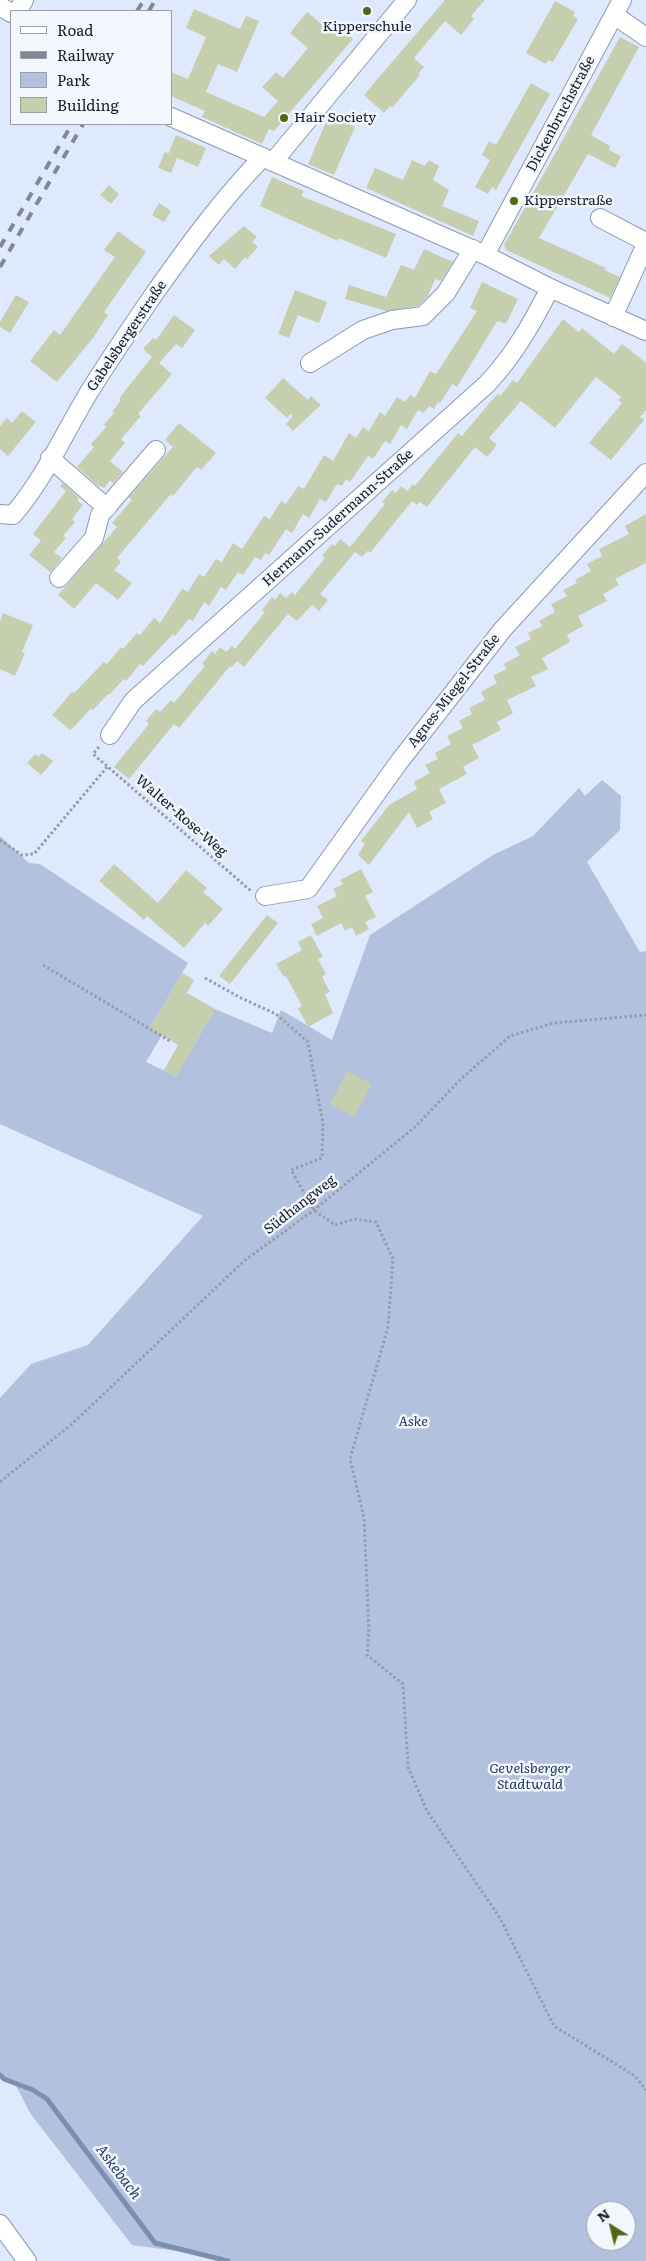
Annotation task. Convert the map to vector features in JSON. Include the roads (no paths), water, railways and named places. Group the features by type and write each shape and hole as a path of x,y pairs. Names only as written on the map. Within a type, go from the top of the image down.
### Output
{"street":[{"name":"Gabelsbergerstraße","path":"0,514 13,515 32,494 50,458 91,388 190,244 242,178 268,159 407,0"},
{"path":"618,8 646,37"},
{"name":"Dickenbruchstraße","path":"310,362 363,330 392,320 423,316 446,293 479,252 618,8"},
{"path":"172,117 479,252 550,288 646,331"},
{"path":"600,218 644,241 646,244 613,317"},
{"name":"Hermann-Sudermann-Straße","path":"110,735 133,701 487,384 509,360 531,326 550,288"},
{"path":"59,578 94,538 100,515 156,450"},
{"path":"50,458 107,508"},
{"name":"Agnes-Miegel-Straße","path":"259,894 308,889 399,762 503,629 646,473"},
{"path":"0,2224 27,2261"}],"waterway":[{"name":"Askebach","path":"0,2075 4,2079 33,2090 47,2099 155,2243 228,2261"}],"railway":[{"path":"138,10 144,0"},
{"path":"150,10 155,0"},
{"path":"0,247 71,125"},
{"path":"0,267 82,125"}],"place":[{"name":"Kipperschule","path":"367,11"},
{"name":"Hair Society","path":"284,118"},
{"name":"Kipperstraße","path":"514,201"}],"park label":[{"name":"Aske","path":"413,1422"},
{"name":"Gevelsberger Stadtwald","path":"530,1778"}]}
